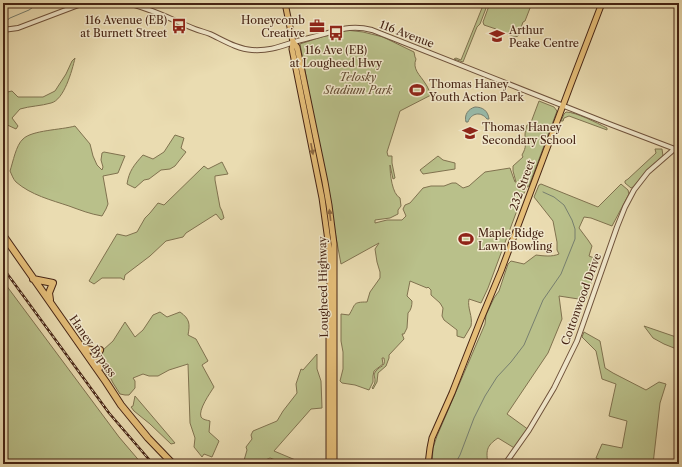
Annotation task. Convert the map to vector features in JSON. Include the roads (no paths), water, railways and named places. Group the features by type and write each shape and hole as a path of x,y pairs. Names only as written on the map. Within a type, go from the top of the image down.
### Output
{"highway":[{"name":"Haney Bypass","path":"3,236 34,278 121,405 148,438 173,464"},
{"path":"34,278 53,283 49,293 50,302"},
{"path":"82,347 92,351 100,350 97,355 96,362 106,382"}],"main road":[{"name":"Lougheed Highway","path":"285,3 325,182 334,244 334,464"},
{"name":"232 Street","path":"428,464 432,438 452,393 501,271 602,3"},
{"name":"Lougheed Highway","path":"293,42 292,49 322,198 329,248 329,464"}],"street":[{"path":"3,30 18,28 84,3"},
{"name":"116 Avenue","path":"126,3 140,6 162,14 243,48 253,50 275,49 293,42 343,29 368,29 425,50 612,125 677,147"},
{"name":"Cottonwood Drive","path":"505,464 525,436 554,388 577,341 617,227 634,190 648,172 677,147"}],"waterway":[{"path":"6,21 29,10 39,3"},
{"path":"455,464 485,396 497,377 524,345 543,300 561,274 575,239 575,229 564,205 554,197 543,192"}],"railway":[{"path":"3,268 109,413 153,464"}],"place":[{"name":"116 Avenue (EB) at Burnett Street","path":"179,26"},
{"name":"Honeycomb Creative","path":"317,26"},
{"name":"116 Ave (EB) at Lougheed Hwy","path":"336,33"},
{"name":"Arthur Peake Centre","path":"497,36"},
{"name":"Thomas Haney Youth Action Park","path":"417,90"},
{"name":"Thomas Haney Secondary School","path":"470,133"},
{"name":"Maple Ridge Lawn Bowling","path":"466,239"}],"park label":[{"name":"Telosky Stadium Park","path":"358,83"}]}
